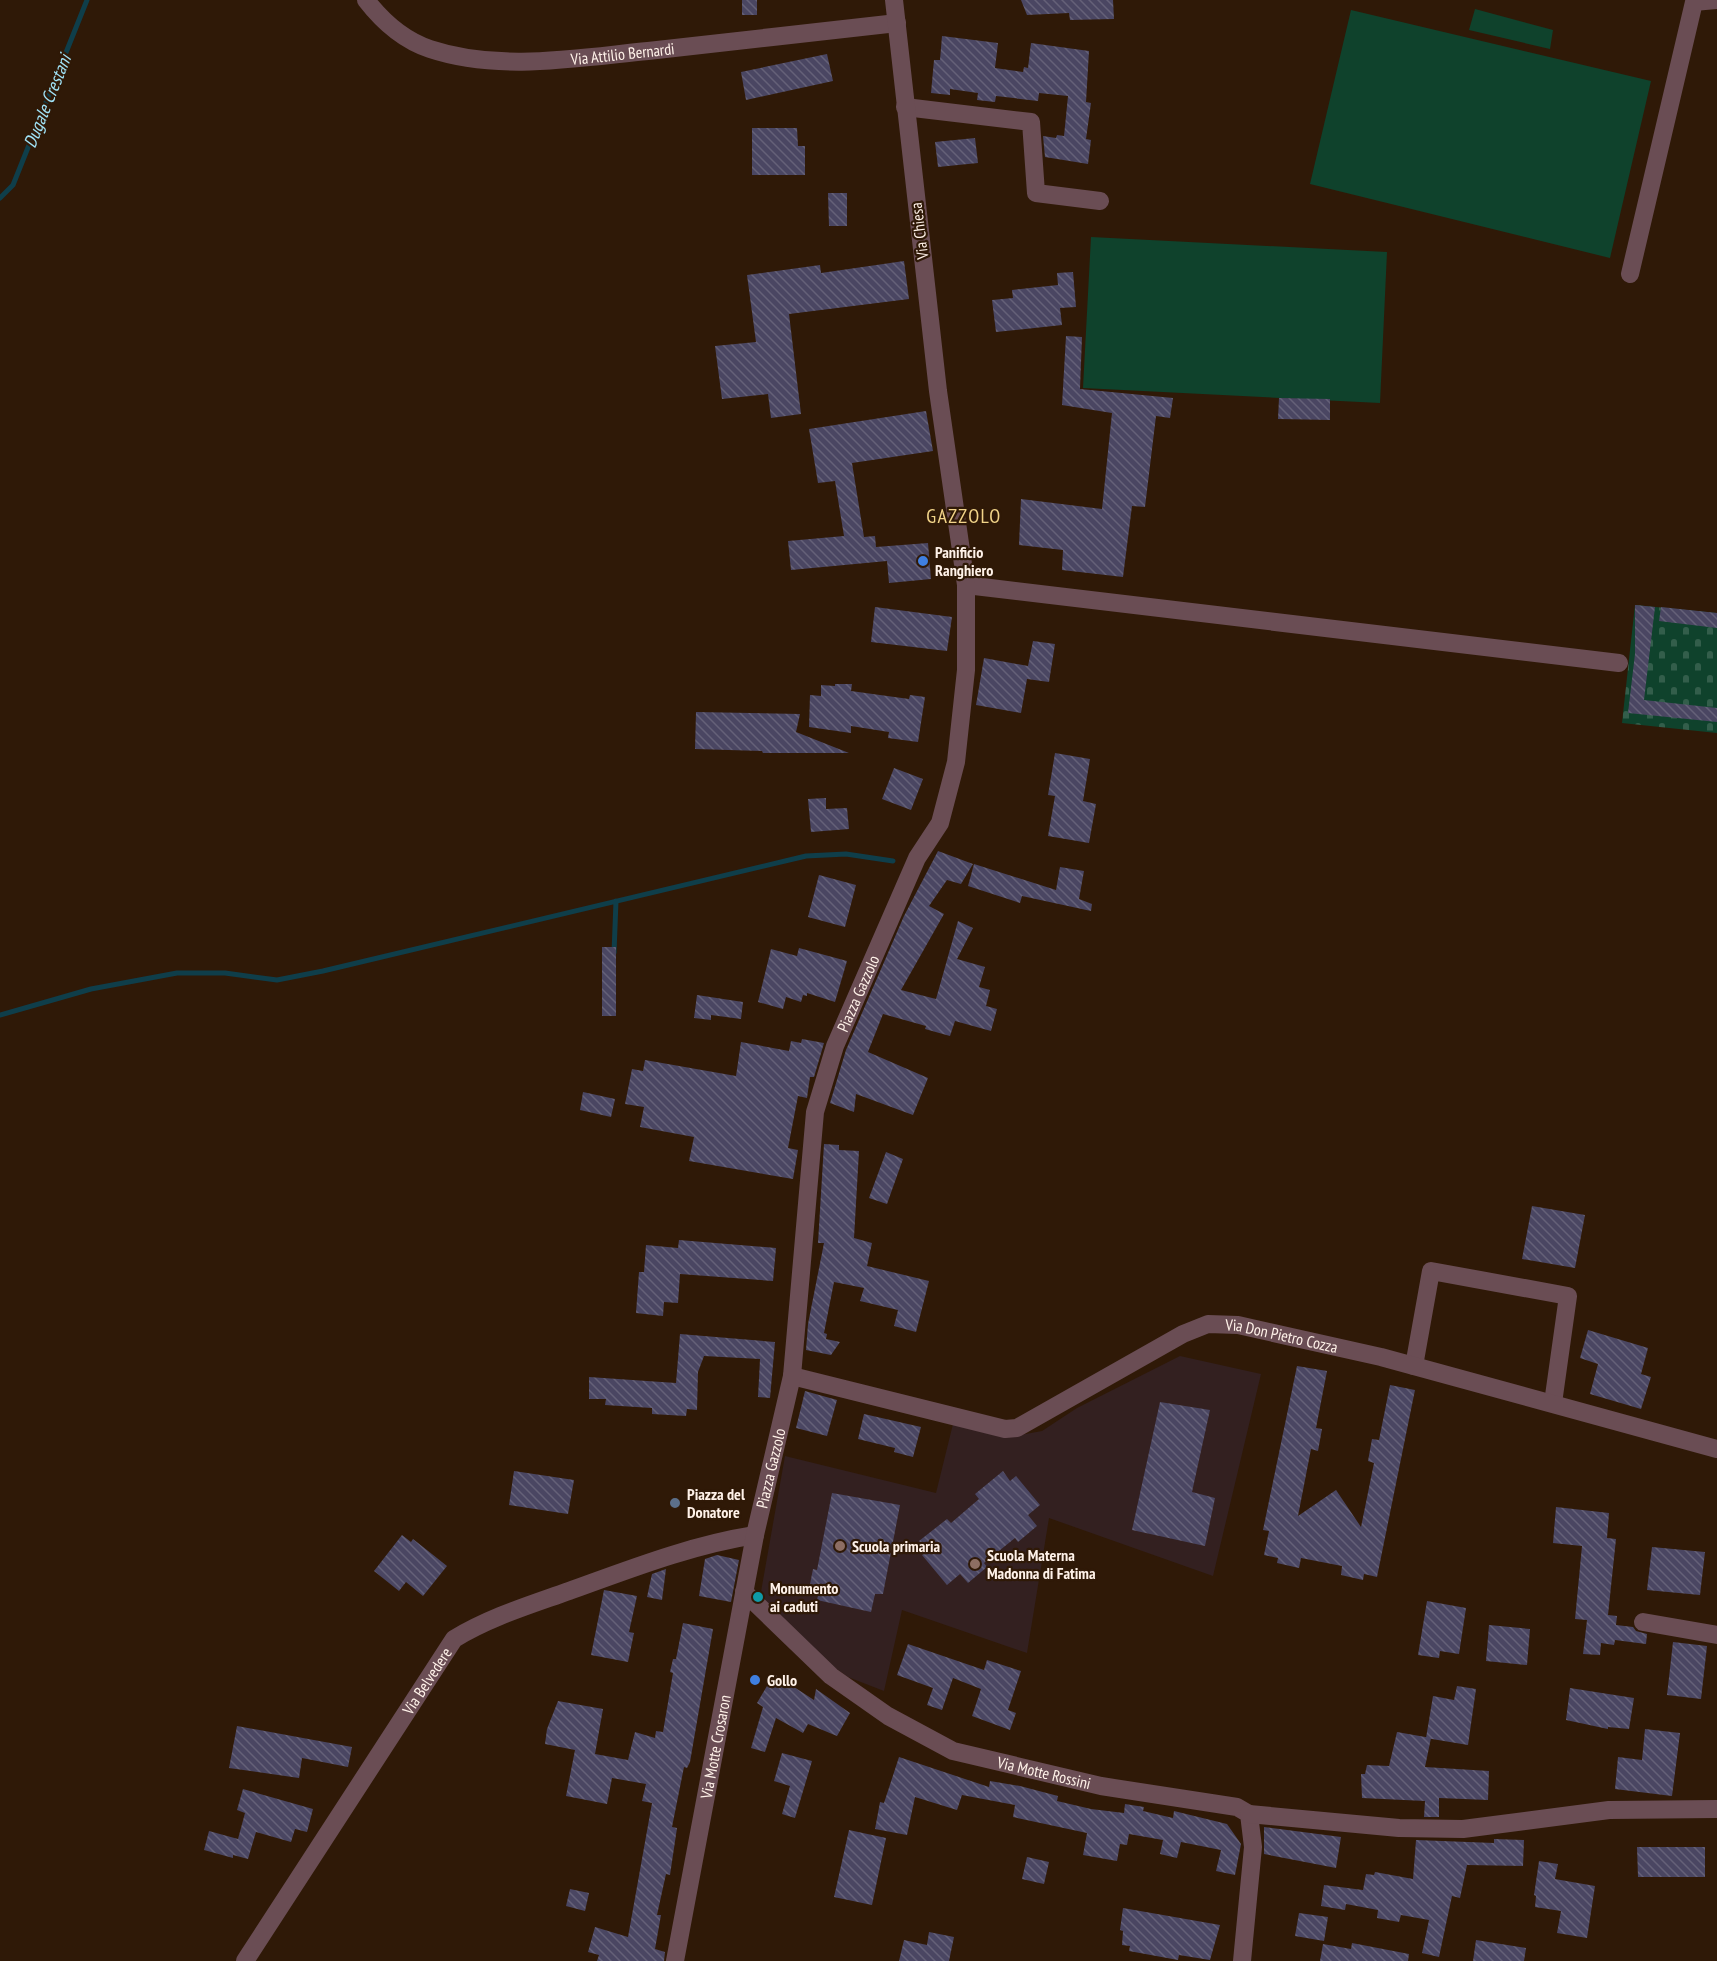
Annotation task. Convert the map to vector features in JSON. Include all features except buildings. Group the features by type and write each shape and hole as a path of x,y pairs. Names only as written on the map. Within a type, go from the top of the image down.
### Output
{"street":[{"name":"Via Attilio Bernardi","path":"366,0 383,21 408,39 429,49 457,56 486,59 545,61 897,23"},
{"name":"Via Chiesa","path":"894,0 948,461"},
{"path":"1630,274 1690,1 1716,0"},
{"path":"905,107 1031,122 1036,193 1100,201"},
{"name":"Piazza Gazzolo","path":"755,1535 792,1376 815,1112 835,1046 917,858 940,823 956,762 966,670 966,585 948,461"},
{"path":"966,585 1619,663"},
{"path":"1414,1366 1431,1270 1568,1296 1553,1403"},
{"name":"Via Don Pietro Cozza","path":"792,1376 1005,1429 1024,1425 1183,1334 1208,1324 1238,1325 1414,1366 1717,1449"},
{"name":"Via Motte Crosaron","path":"675,1961 755,1535"},
{"name":"Via Belvedere","path":"245,1961 454,1639 493,1618 596,1581 717,1541 755,1535"},
{"name":"Via Motte Rossini","path":"744,1592 831,1676 888,1716 953,1751 1101,1786 1237,1807 1249,1814 1399,1828 1463,1829 1610,1810 1717,1809"},
{"path":"1643,1623 1717,1635"},
{"path":"1242,1961 1253,1846 1249,1814"}],"shaded area":[{"path":"1180,1356 1261,1374 1213,1576 1049,1518 1027,1653 902,1610 884,1691 848,1677 829,1664 759,1603 785,1456 936,1493 953,1424 1015,1436 1042,1431 1077,1408"}],"green space":[{"path":"1475,9 1553,30 1550,49 1469,30"},
{"path":"1351,10 1651,81 1610,258 1310,184"},
{"path":"1091,237 1387,252 1380,403 1083,388"},
{"path":"1635,605 1717,613 1717,733 1622,723"}],"waterway":[{"name":"Dugale Crestani","path":"0,198 13,185 87,0"},
{"path":"0,1015 91,989 177,973 225,973 277,980 323,971 806,856 846,854 893,861"},
{"path":"614,953 616,901"}],"place":[{"name":"Panificio Ranghiero","path":"923,561"},
{"name":"Piazza del Donatore","path":"675,1503"},
{"name":"Scuola primaria","path":"840,1546"},
{"name":"Scuola Materna Madonna di Fatima","path":"975,1564"},
{"name":"Monumento ai caduti","path":"758,1597"},
{"name":"Gollo","path":"755,1680"}],"district":[{"name":"GAZZOLO","path":"964,516"}]}
